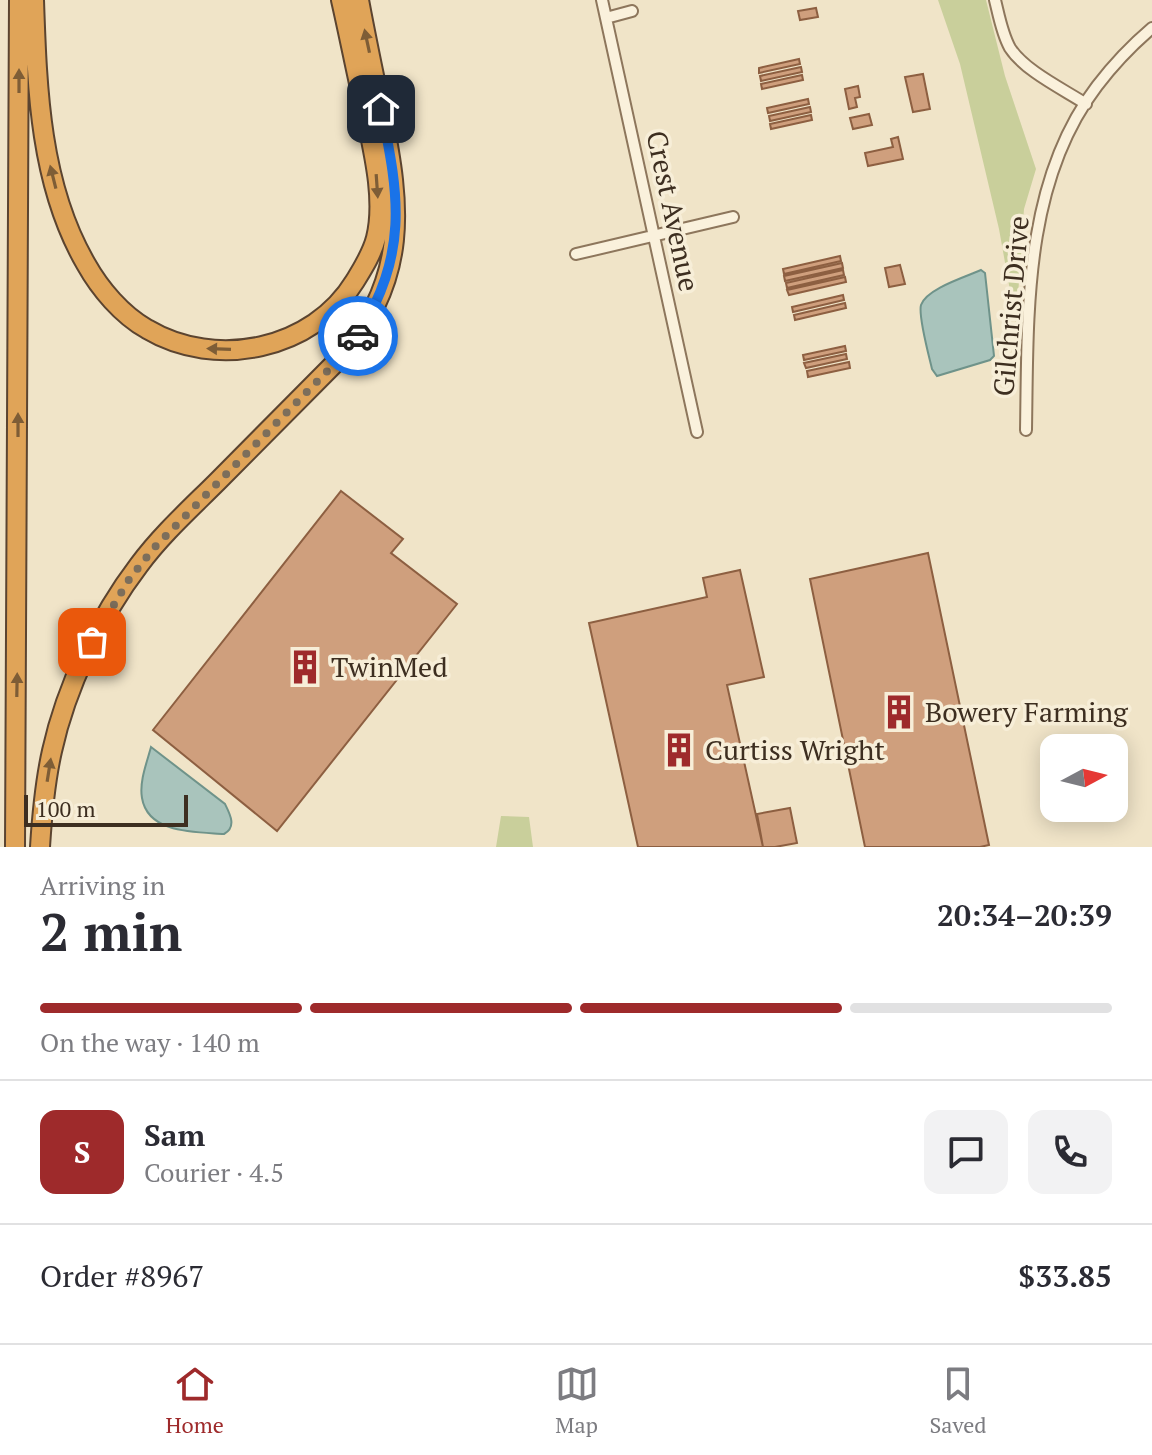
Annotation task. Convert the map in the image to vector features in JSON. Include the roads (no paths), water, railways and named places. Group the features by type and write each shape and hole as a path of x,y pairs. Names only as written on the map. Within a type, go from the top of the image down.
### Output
{"highway":[{"path":"15,847 19,0"},
{"path":"34,0 46,150 64,217 87,267 115,303 130,318 149,330 188,346 231,350 268,345 322,320 349,291 370,255 376,237 377,176 341,0"},
{"path":"40,847 50,761 61,720 92,642 116,600 140,564 168,531 356,340 381,293 395,242 395,190 359,0"}],"street":[{"name":"Crest Avenue","path":"602,0 697,432"},
{"path":"995,0 1006,40 1016,55 1027,66 1086,104"},
{"path":"606,18 632,11"},
{"name":"Gilchrist Drive","path":"1026,430 1027,341 1038,229 1047,187 1077,118 1096,87 1127,50 1152,28"},
{"path":"576,254 733,217"}],"water":[{"path":"981,270 985,273 994,356 990,360 937,376 926,346 921,305 938,289"},
{"path":"151,747 225,804 231,820 228,831 224,834 187,831 153,819 146,810 141,792"}],"place":[{"name":"TwinMed","path":"305,667"},
{"name":"Bowery Farming","path":"899,712"},
{"name":"Curtiss Wright","path":"679,750"}]}
